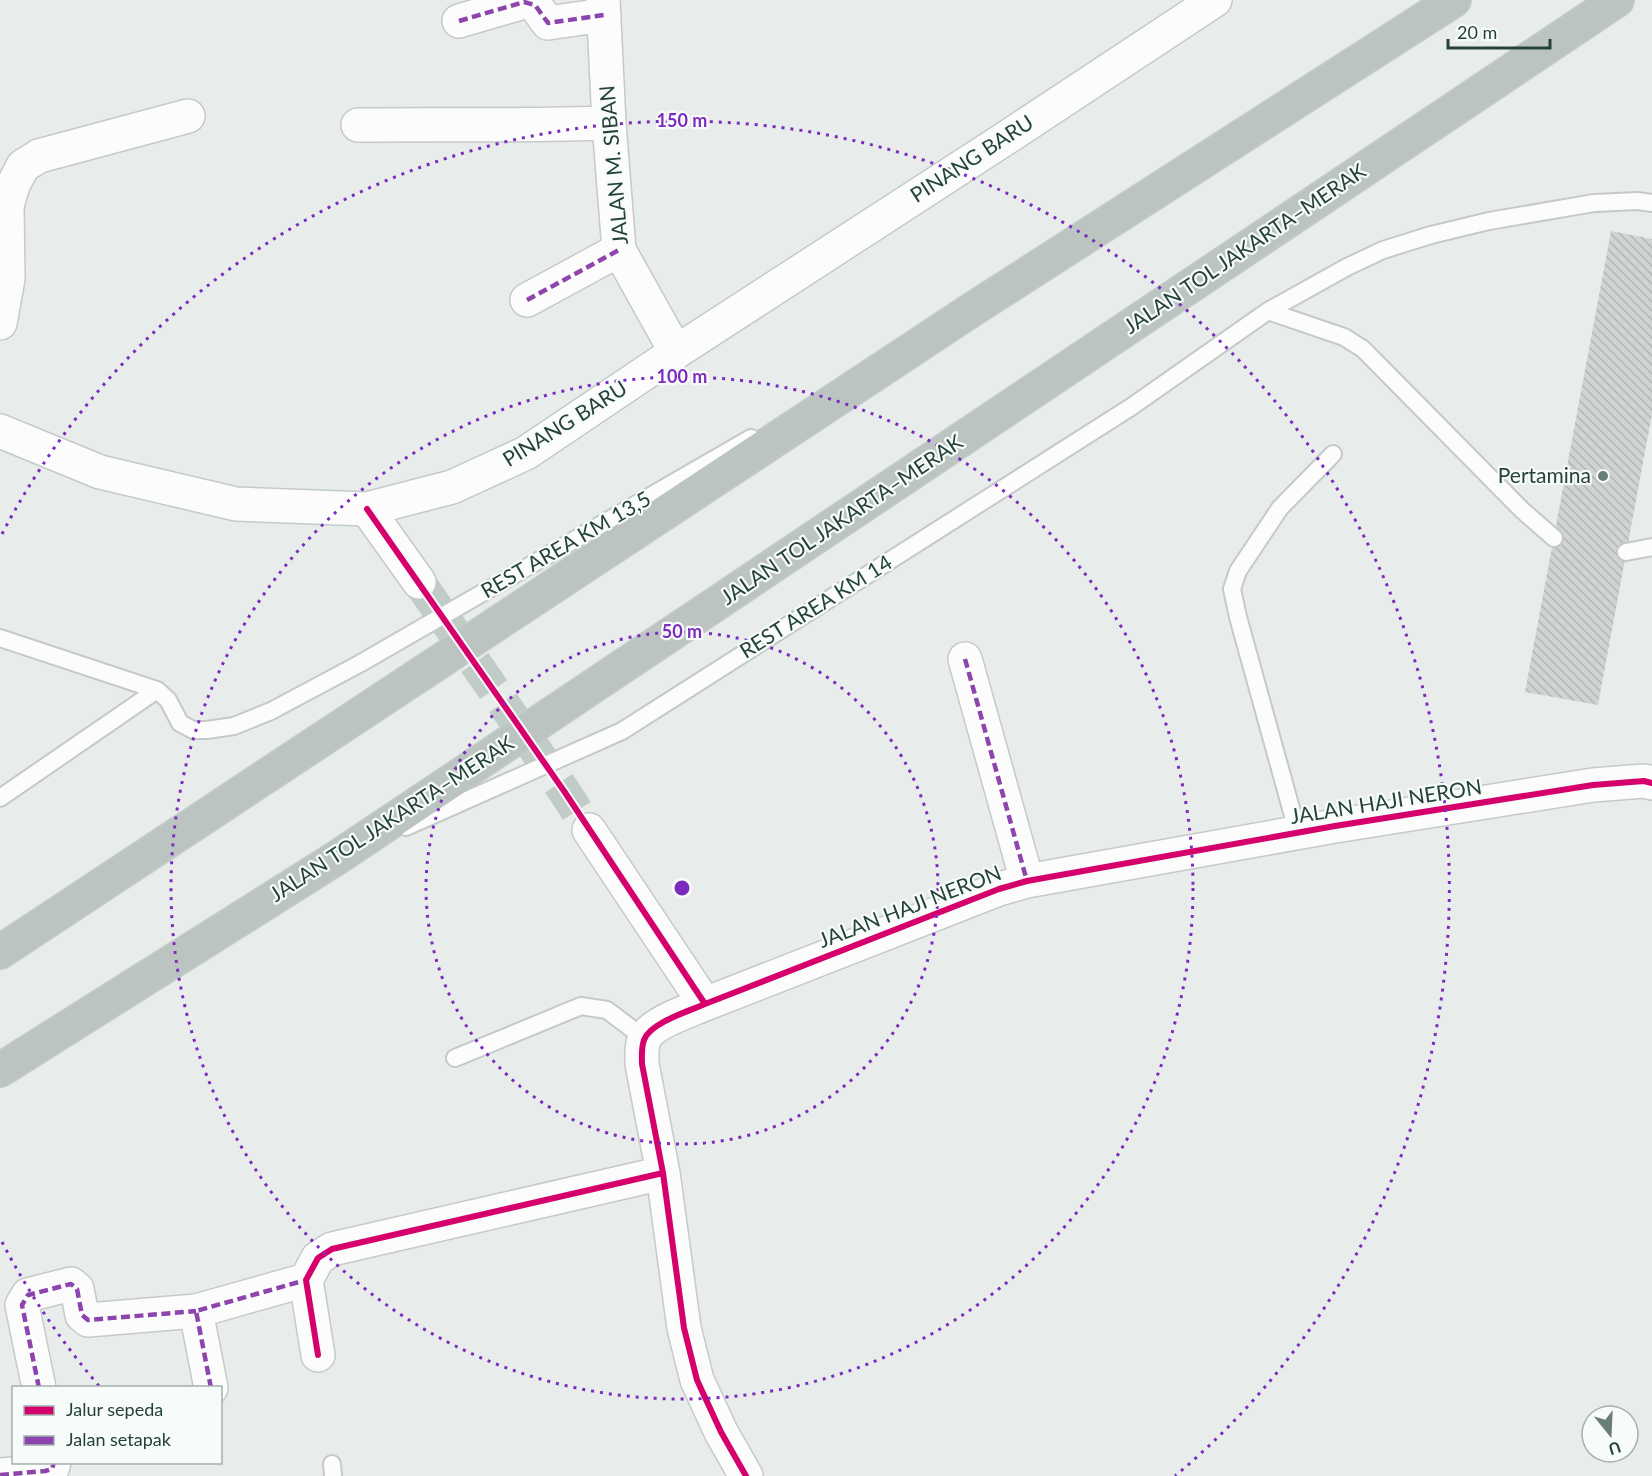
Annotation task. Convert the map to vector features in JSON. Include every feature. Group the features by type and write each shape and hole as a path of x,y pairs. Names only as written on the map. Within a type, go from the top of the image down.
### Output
{"highway":[{"path":"0,952 976,307 1454,0"},
{"name":"JALAN TOL JAKARTA–MERAK","path":"0,1070 338,857 1617,0"}],"street":[{"name":"PINANG BARU","path":"0,431 100,472 236,504 367,508 452,487 526,453 676,352 1215,0"},
{"path":"459,21 524,2 535,5 548,22 604,8"},
{"name":"JALAN M. SIBAN","path":"604,8 609,123 619,250 676,352"},
{"path":"0,323 8,279 7,206 13,185 23,166 39,156 188,116"},
{"path":"358,125 609,123"},
{"path":"527,300 619,250"},
{"path":"367,508 419,582"},
{"path":"966,659 1027,881"},
{"name":"JALAN HAJI NERON","path":"678,1018 999,889 1027,881 1297,833 1593,785 1644,781 1652,783"},
{"path":"589,830 678,1018 642,1048 642,1064 663,1173 684,1328 697,1380 721,1432 746,1476"},
{"path":"318,1355 306,1280 318,1258 332,1249 663,1173"},
{"path":"39,1386 22,1305 28,1295 71,1284 77,1289 82,1315 88,1320 196,1311 306,1280"},
{"path":"196,1311 212,1386"},
{"path":"0,1475 52,1469 53,1464"}],"lane":[{"name":"REST AREA KM 14","path":"338,857 622,731 1131,407 1268,311 1347,267 1383,250 1500,219 1594,203 1638,201 1652,203"},
{"name":"REST AREA KM 13,5","path":"157,690 168,700 180,723 193,730 234,726 271,711 361,663 976,307"},
{"path":"1268,311 1344,337 1363,349 1522,510 1554,538"},
{"path":"1297,833 1232,590 1238,572 1280,508 1333,454"},
{"path":"1626,552 1652,547"},
{"path":"0,638 157,690"},
{"path":"0,798 157,690"},
{"path":"455,1058 581,1006 678,1018"}],"building":[{"name":"Pertamina","path":"1611,231 1652,239 1652,414 1598,705 1525,692"}],"tunnel":[{"path":"419,582 589,830"}],"marked path":[{"path":"459,21 524,2 535,5 548,23 604,15"},
{"path":"527,300 619,250"},
{"path":"965,659 1027,881"},
{"path":"211,1386 196,1311 306,1280"},
{"path":"39,1386 22,1305 28,1295 71,1284 77,1289 82,1315 88,1320 196,1311"},
{"path":"0,1475 45,1471 52,1469 53,1464"}],"cycle path":[{"path":"367,509 564,791 705,1004"},
{"path":"746,1476 721,1432 697,1380 684,1328 663,1173 642,1064 644,1040 654,1028 671,1018 705,1004 999,889 1027,881 1335,826 1593,785 1644,781 1652,783"},
{"path":"318,1355 306,1280 318,1258 332,1249 663,1173"}],"place":[{"name":"Pertamina","path":"1603,476"}]}
